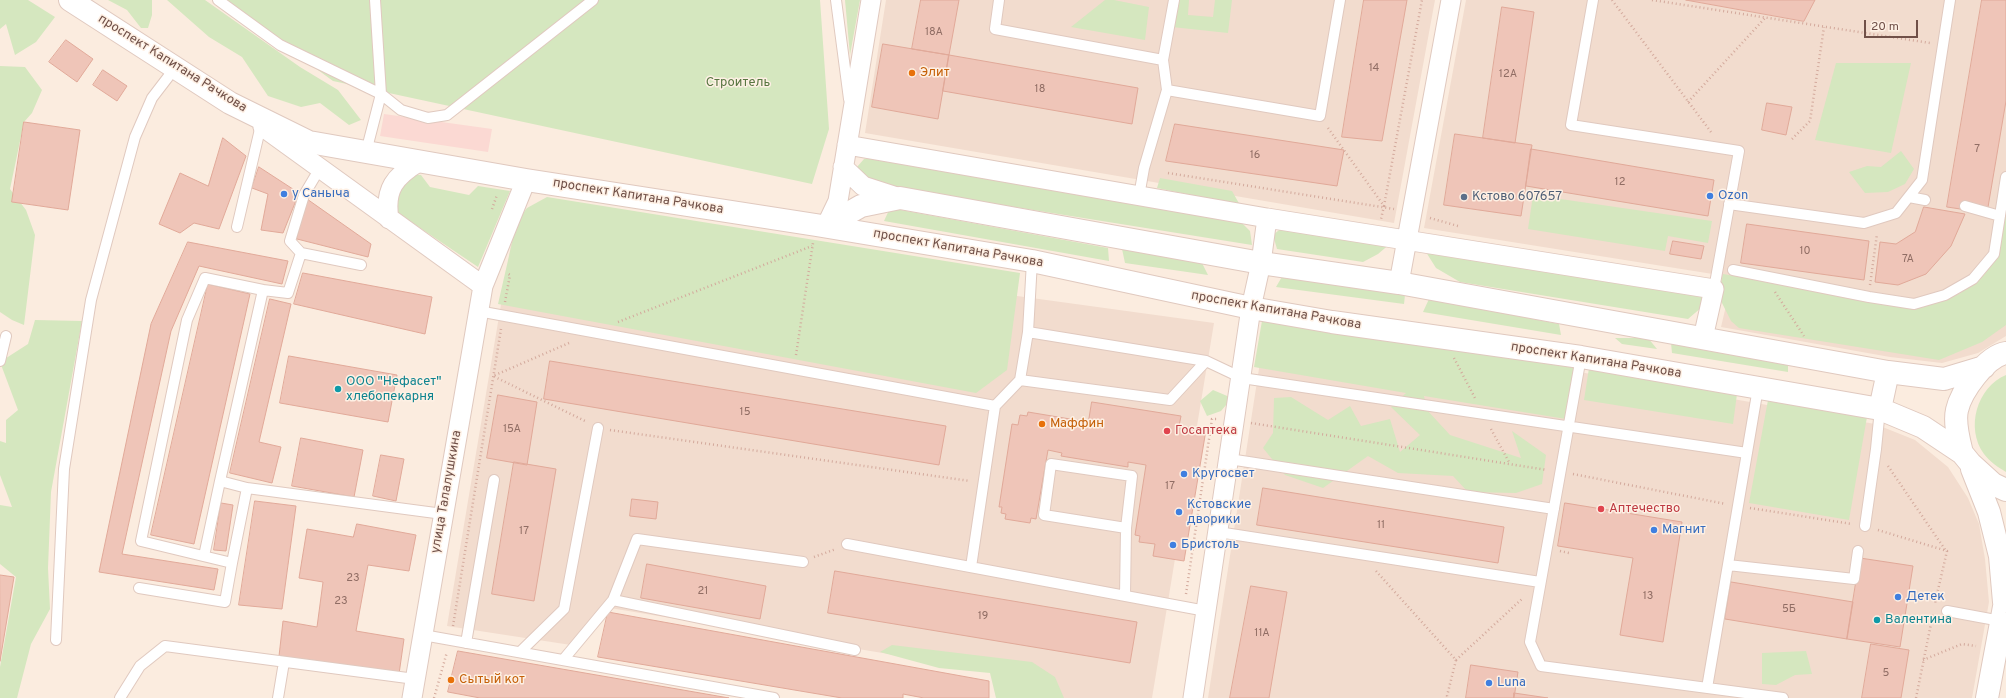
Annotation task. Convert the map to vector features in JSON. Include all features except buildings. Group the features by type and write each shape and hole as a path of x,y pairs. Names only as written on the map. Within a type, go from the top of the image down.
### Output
{"street":[{"name":"проспект Капитана Рачкова","path":"70,0 240,108 309,142 526,180 826,226 1032,261 1251,308 1332,322 1581,357 1880,409 1923,427 1966,459 1993,484 2006,490"},
{"path":"826,226 838,201 871,0"},
{"path":"1399,283 1451,0"},
{"path":"240,108 260,125 483,286"},
{"path":"847,145 1267,218 1714,289 1703,338"},
{"path":"389,219 387,207 388,195 394,182 401,174 420,161"},
{"path":"844,167 863,186 900,198 1261,263 1399,283 1888,372 1944,379 1984,367"},
{"name":"улица Талалушкина","path":"412,698 483,286 526,180"},
{"path":"826,226 861,206 900,198"},
{"path":"1192,698 1242,378 1251,308 1261,263 1267,218"},
{"path":"1987,698 1999,670 1996,648 2004,606 2000,556 1989,512 1966,459 1958,436 1957,410 1968,386 1984,367 2005,352"},
{"path":"1880,409 1888,372"}],"lane":[{"path":"218,0 280,45 381,94 401,110 428,118 447,115 593,0"},
{"path":"366,152 381,94 375,0"},
{"path":"836,0 851,119"},
{"path":"999,0 995,29 1163,60"},
{"path":"1139,196 1144,168 1167,90 1163,60 1174,0"},
{"path":"1167,90 1320,116 1340,0"},
{"path":"1593,0 1571,125 1739,151 1714,289"},
{"path":"1729,204 1864,223 1896,213 1922,180 1950,0"},
{"path":"56,640 64,469 91,300 135,137 152,98 175,68"},
{"path":"236,226 260,125"},
{"path":"320,168 304,195 290,241 301,253 361,265"},
{"path":"1733,270 1869,297 1914,304 1945,295 1973,278 1994,254 2006,177"},
{"path":"1909,197 1925,200"},
{"path":"1965,206 2000,216"},
{"path":"232,563 141,541 187,320 205,278 263,290 288,293 301,253"},
{"path":"971,567 995,406 1020,380 1028,332 1032,261"},
{"path":"204,556 263,290"},
{"path":"478,311 995,406"},
{"path":"1028,332 1206,361 1242,378 1747,453"},
{"path":"0,361 6,336"},
{"path":"1581,357 1530,642 1541,666 1783,698"},
{"path":"1020,380 1170,400 1206,361"},
{"path":"1707,688 1758,388"},
{"path":"1866,526 1880,409"},
{"path":"520,652 564,609 598,428"},
{"path":"1229,459 1554,509"},
{"path":"1125,596 1126,528 1132,476 1051,464 1044,515 1126,528"},
{"path":"466,642 494,480"},
{"path":"220,481 247,488 444,514"},
{"path":"139,588 225,602 247,488"},
{"path":"1218,532 1540,582"},
{"path":"563,660 613,600 638,538 803,562"},
{"path":"847,544 1206,611"},
{"path":"1728,565 1854,579 1858,551"},
{"path":"613,600 855,650"},
{"path":"1947,611 2004,606"},
{"path":"423,635 774,698"},
{"path":"120,698 140,666 164,646 415,679"},
{"path":"278,698 284,662"}],"path":[{"path":"1380,225 1422,0"},
{"path":"1612,0 1723,148"},
{"path":"1652,0 1944,46"},
{"path":"1688,102 1765,18"},
{"path":"1792,139 1810,121 1824,27"},
{"path":"1320,116 1384,206"},
{"path":"1168,173 1384,206"},
{"path":"1869,297 1879,219"},
{"path":"1184,607 1212,419 1235,420 1560,472 1738,506 1866,526 1947,551 1922,660 1916,698"},
{"path":"598,428 984,483"},
{"path":"803,562 847,544"},
{"path":"1556,551 1569,553"},
{"path":"1361,554 1456,660"},
{"path":"1447,697 1456,660 1540,582"},
{"path":"1922,660 1962,644 1996,648"}],"shaded area":[{"path":"886,0 1435,0 1394,223 865,133"},
{"path":"1466,0 2006,0 2006,336 1978,353 1942,363 1890,357 1721,327 1729,293 1724,279 1719,275 1424,228"},
{"path":"384,114 492,129 488,152 380,136"},
{"path":"514,227 1214,323 1152,698 1052,698 1046,680 604,607 571,645 447,626"},
{"path":"1267,317 1875,424 1915,440 1948,467 1968,498 1979,524 1985,559 1989,602 1972,698 1208,698"}],"green space":[{"path":"0,0 28,0 55,17 36,42 15,55 6,24 0,29"},
{"path":"108,0 152,0 152,15 148,28 141,28 127,10"},
{"path":"167,0 205,0 300,67 338,90 361,120 349,125 320,103 301,107 268,96 242,57 209,37"},
{"name":"Строитель","path":"222,0 820,0 829,129 812,184 333,81"},
{"path":"845,0 860,0 850,55"},
{"path":"1105,0 1114,0 1149,7 1145,40 1071,27"},
{"path":"1175,0 1189,0 1188,15 1213,17 1215,0 1232,0 1228,33 1172,27"},
{"path":"1836,63 1911,63 1891,153 1815,140"},
{"path":"0,66 25,67 42,90 32,113 24,122 10,189 26,210 35,235 24,325 12,320 0,312"},
{"path":"1901,151 1914,169 1905,184 1888,192 1865,193 1849,172 1867,166 1881,167"},
{"path":"878,158 1237,218 1250,231 1252,245 877,185 863,180 857,167 864,159"},
{"path":"407,174 421,175 430,187 469,195 478,186 510,191 478,267 389,207"},
{"path":"1160,178 1232,191 1240,205 1157,188"},
{"path":"1533,195 1712,221 1708,243 1668,236 1665,251 1528,229"},
{"path":"547,197 1020,273 1007,370 976,393 498,304 517,221 527,208"},
{"path":"890,208 1108,248 1109,261 884,221"},
{"path":"2006,212 2006,325 1982,342 1939,360 1739,328 1731,321 1718,295 1723,274 1921,308 1959,294 1984,275 2000,251"},
{"path":"1284,226 1391,243 1378,254 1363,262 1277,249 1273,235"},
{"path":"1122,249 1199,257 1208,275 1125,263"},
{"path":"1424,249 1704,294 1702,307 1688,319 1460,282 1436,268"},
{"path":"1283,275 1405,295 1404,304 1276,287"},
{"path":"1429,299 1559,324 1561,335 1423,312"},
{"path":"1263,315 1574,366 1566,419 1424,396 1427,410 1450,435 1521,458 1512,431 1546,455 1542,484 1516,493 1468,492 1453,476 1398,473 1368,456 1323,488 1285,475 1263,448 1273,433 1274,398 1291,397 1328,420 1350,406 1361,426 1390,419 1400,452 1420,435 1391,407 1406,393 1254,367"},
{"path":"35,320 82,321 51,492 48,568 50,609 31,644 17,698 0,698 0,667 16,577 0,564 0,505 12,507 0,475 0,441 6,443 6,420 18,410 0,362 28,344"},
{"path":"1615,338 1648,338 1657,349 1622,344"},
{"path":"1671,343 1788,362 1788,372 1672,353"},
{"path":"1589,368 1737,394 1733,424 1584,400"},
{"path":"2006,375 2006,472 1994,464 1984,454 1978,444 1975,432 1975,421 1981,398 1996,381"},
{"path":"1213,390 1232,398 1221,411 1207,416 1200,401"},
{"path":"1768,400 1867,417 1849,520 1749,503"},
{"path":"892,645 1032,662 1055,677 1064,698 996,698 990,673 939,668 880,652"},
{"path":"1806,651 1812,674 1795,675 1776,685 1762,684 1762,653"}],"place":[{"name":"Элит","path":"912,73"},
{"name":"у Саныча","path":"284,194"},
{"name":"Ozon","path":"1710,196"},
{"name":"Кстово 607657","path":"1464,197"},
{"name":"ООО \"Нефасет\" хлебопекарня","path":"338,389"},
{"name":"Маффин","path":"1042,424"},
{"name":"Госаптека","path":"1167,431"},
{"name":"Кругосвет","path":"1184,474"},
{"name":"Аптечество","path":"1601,509"},
{"name":"Кстовские дворики","path":"1179,512"},
{"name":"Магнит","path":"1654,530"},
{"name":"Бристоль","path":"1173,545"},
{"name":"Детек","path":"1898,597"},
{"name":"Валентина","path":"1877,620"},
{"name":"Сытый кот","path":"451,680"},
{"name":"Luna","path":"1489,683"}]}
